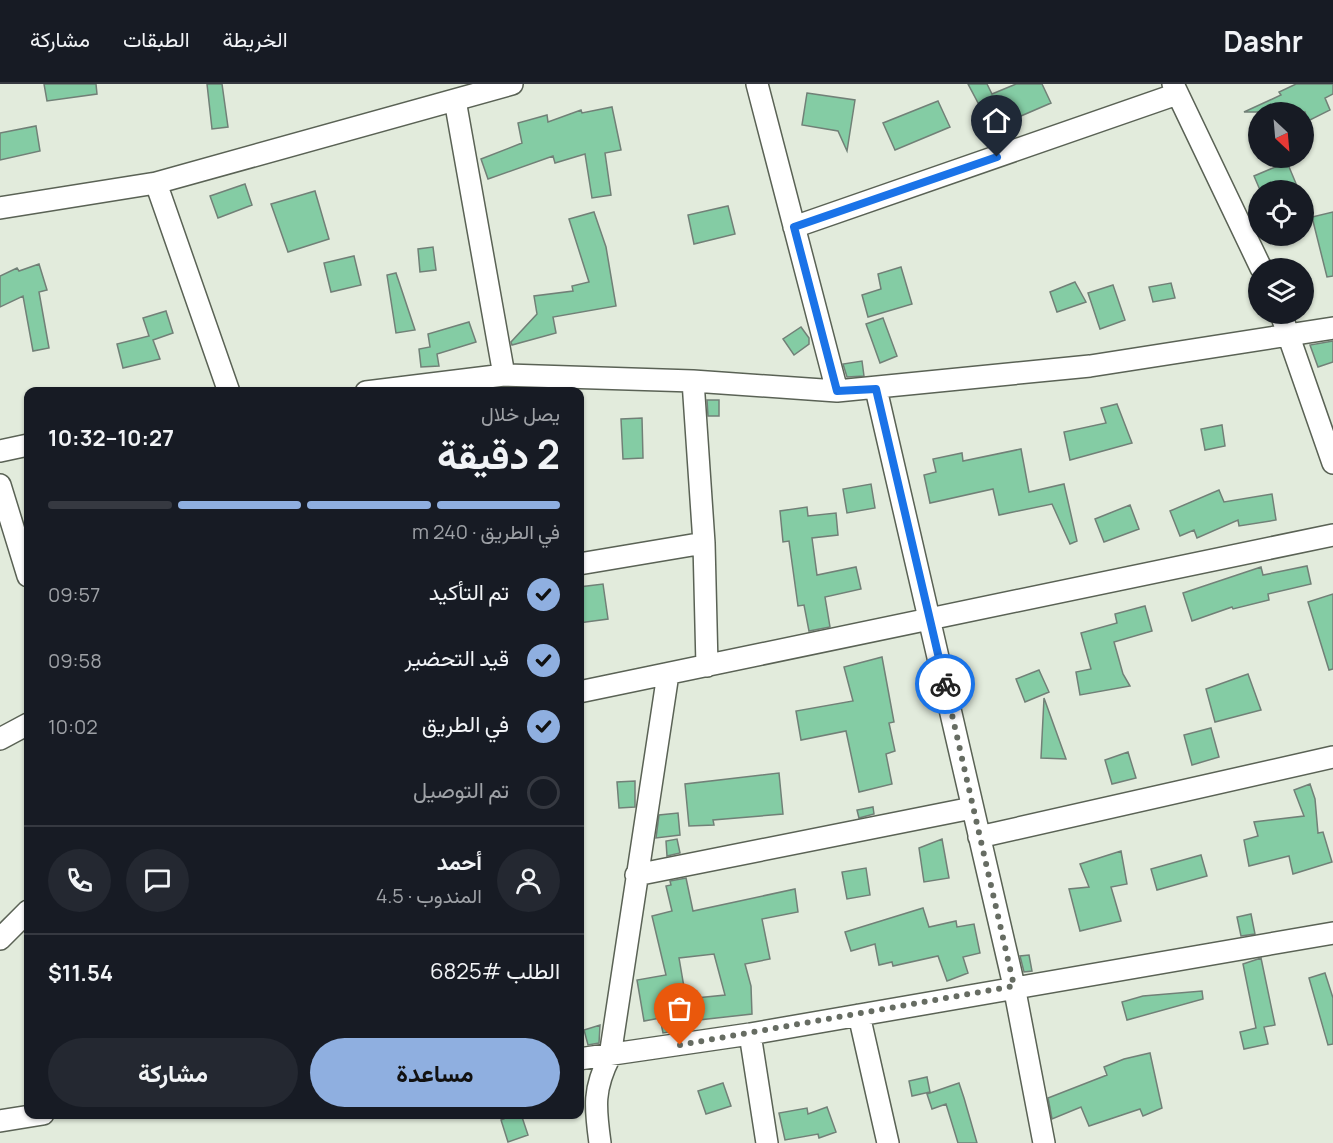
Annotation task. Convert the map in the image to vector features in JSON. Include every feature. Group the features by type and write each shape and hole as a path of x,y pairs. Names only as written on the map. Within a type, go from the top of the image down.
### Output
{"street":[{"path":"0,208 156,183 512,84"},
{"path":"757,84 837,391"},
{"path":"794,227 1175,89 1256,258"},
{"path":"455,99 504,375"},
{"path":"156,183 227,387"},
{"path":"1286,324 1333,463"},
{"path":"407,387 504,375 693,381 837,391 876,389 1090,366 1333,328"},
{"path":"693,381 704,543 707,666"},
{"path":"876,389 1014,986 1044,1143"},
{"path":"0,451 24,446"},
{"path":"1,489 24,563"},
{"path":"584,691 1333,535"},
{"path":"584,563 704,543"},
{"path":"600,1143 594,1107 599,1078 610,1056 668,674"},
{"path":"0,739 24,726"},
{"path":"979,837 1333,758"},
{"path":"636,875 972,808"},
{"path":"0,939 24,915"},
{"path":"584,1059 750,1034 1014,986 1333,933"},
{"path":"859,1015 888,1143"},
{"path":"750,1034 767,1143"},
{"path":"0,1121 24,1117"}],"building":[{"path":"44,84 96,84 97,94 47,101"},
{"path":"207,84 222,84 228,127 212,129"},
{"path":"968,84 987,84 992,94 1016,84 1042,84 1051,103 1007,122 1008,125 994,133"},
{"path":"1296,84 1333,84 1333,94 1325,98 1330,110 1314,118 1314,102 1266,102 1281,95 1279,92"},
{"path":"807,93 855,100 847,151 838,131 802,125"},
{"path":"938,101 950,127 895,150 883,123"},
{"path":"612,107 621,150 605,153 611,195 592,198 585,154 555,163 553,156 488,179 481,159 522,143 518,123 547,115 548,122 581,110 582,113"},
{"path":"36,126 40,151 0,160 0,133"},
{"path":"1273,168 1290,168 1294,180 1256,180 1254,176"},
{"path":"245,184 252,205 218,218 210,196"},
{"path":"315,191 329,239 288,252 271,204"},
{"path":"728,206 735,234 694,244 688,215"},
{"path":"594,212 606,247 616,306 553,317 556,333 512,345 511,342 537,314 534,296 573,291 572,286 589,282 569,219"},
{"path":"1333,212 1333,276 1327,277 1314,217"},
{"path":"433,247 436,270 420,272 418,249"},
{"path":"354,256 361,285 331,292 324,263"},
{"path":"39,264 47,290 39,292 49,348 33,351 23,296 0,307 0,276 17,268 19,271"},
{"path":"901,267 912,304 868,317 862,295 881,289 878,274"},
{"path":"396,273 415,330 396,333 387,275"},
{"path":"1075,282 1086,302 1057,312 1050,292"},
{"path":"1171,283 1175,298 1153,302 1149,287"},
{"path":"1113,285 1125,320 1100,329 1088,293"},
{"path":"166,311 173,333 153,340 160,359 123,368 117,344 149,336 143,318"},
{"path":"883,318 897,356 880,363 866,324"},
{"path":"469,322 476,342 437,354 439,366 421,367 419,349 430,347 428,334"},
{"path":"801,327 809,338 809,344 794,355 783,339"},
{"path":"1333,341 1333,362 1318,367 1310,345"},
{"path":"862,361 864,376 847,377 843,364"},
{"path":"707,400 719,400 719,416 708,416"},
{"path":"1117,404 1132,443 1070,460 1064,432 1106,423 1101,408"},
{"path":"642,418 643,458 623,459 621,419"},
{"path":"1222,425 1225,446 1205,450 1201,429"},
{"path":"1021,449 1029,492 1064,484 1077,541 1070,544 1052,504 999,515 993,489 930,503 924,475 936,472 933,459 962,453 963,461"},
{"path":"871,484 875,508 847,513 843,489"},
{"path":"1219,490 1224,502 1272,494 1276,520 1239,526 1238,520 1197,538 1194,530 1180,536 1170,511"},
{"path":"1130,505 1139,529 1104,542 1095,519"},
{"path":"807,507 808,516 836,513 838,535 812,538 817,575 856,567 861,589 825,597 830,627 809,631 804,605 798,606 789,541 783,542 780,511"},
{"path":"1307,566 1311,584 1268,594 1269,600 1233,609 1232,607 1192,621 1183,593 1261,567 1263,575"},
{"path":"603,584 608,619 584,622 584,586"},
{"path":"1333,594 1333,669 1329,670 1308,602"},
{"path":"1145,606 1152,631 1114,642 1123,674 1130,686 1080,695 1076,672 1091,669 1081,633 1117,623 1115,614"},
{"path":"882,657 894,722 889,723 895,751 886,754 892,784 859,792 846,731 801,740 796,711 853,701 844,667"},
{"path":"1039,670 1049,692 1025,702 1016,679"},
{"path":"1248,674 1261,710 1215,722 1206,689"},
{"path":"1044,698 1066,759 1041,758"},
{"path":"1211,728 1219,757 1192,765 1184,735"},
{"path":"1128,752 1136,778 1112,784 1105,760"},
{"path":"779,773 783,814 713,820 714,825 689,826 685,784"},
{"path":"635,781 635,807 619,808 617,782"},
{"path":"1310,784 1315,799 1318,833 1323,832 1332,862 1293,874 1289,856 1249,866 1244,840 1258,836 1254,822 1304,816 1294,790"},
{"path":"873,807 874,814 859,818 857,810"},
{"path":"678,813 680,835 656,838 659,815"},
{"path":"677,839 680,853 667,856 666,841"},
{"path":"942,839 949,878 924,882 919,848"},
{"path":"1121,851 1127,884 1111,887 1121,921 1080,931 1069,889 1089,887 1080,864"},
{"path":"1201,855 1207,876 1157,890 1151,869"},
{"path":"866,868 870,895 847,899 842,872"},
{"path":"686,878 693,911 795,889 798,912 762,919 770,959 745,964 751,986 752,1014 690,1021 691,1028 663,1033 660,1018 644,1021 637,980 666,975 652,916 672,911 666,886 671,885 670,881","holes":["714,954 725,995 686,999 679,958"]},
{"path":"923,908 929,927 956,921 957,927 974,924 980,953 963,957 968,973 947,981 938,956 893,966 892,962 879,965 875,944 851,951 845,932"},
{"path":"1251,914 1255,934 1241,936 1237,917"},
{"path":"1029,955 1032,971 1024,972 1020,956"},
{"path":"1261,958 1275,1025 1264,1027 1268,1044 1244,1049 1240,1032 1256,1028 1243,964"},
{"path":"1325,973 1333,998 1333,1044 1328,1045 1309,978"},
{"path":"1202,991 1203,999 1127,1020 1122,1002 1143,996"},
{"path":"600,1025 599,1043 588,1045 584,1030"},
{"path":"1150,1053 1162,1108 1143,1116 1140,1109 1089,1126 1081,1107 1052,1119 1048,1098 1107,1075 1104,1067 1124,1059"},
{"path":"927,1077 930,1092 912,1096 909,1081"},
{"path":"723,1083 731,1106 706,1114 698,1091"},
{"path":"959,1083 977,1143 958,1143 946,1104 932,1109 927,1094"},
{"path":"827,1107 836,1132 819,1138 818,1134 785,1140 779,1113 807,1108 808,1114"},
{"path":"523,1119 528,1135 508,1142 501,1120"}],"way so far":[{"path":"680,1045 1014,986 945,684"}],"route":[{"path":"945,684 876,389 837,391 794,227 997,157"}]}
